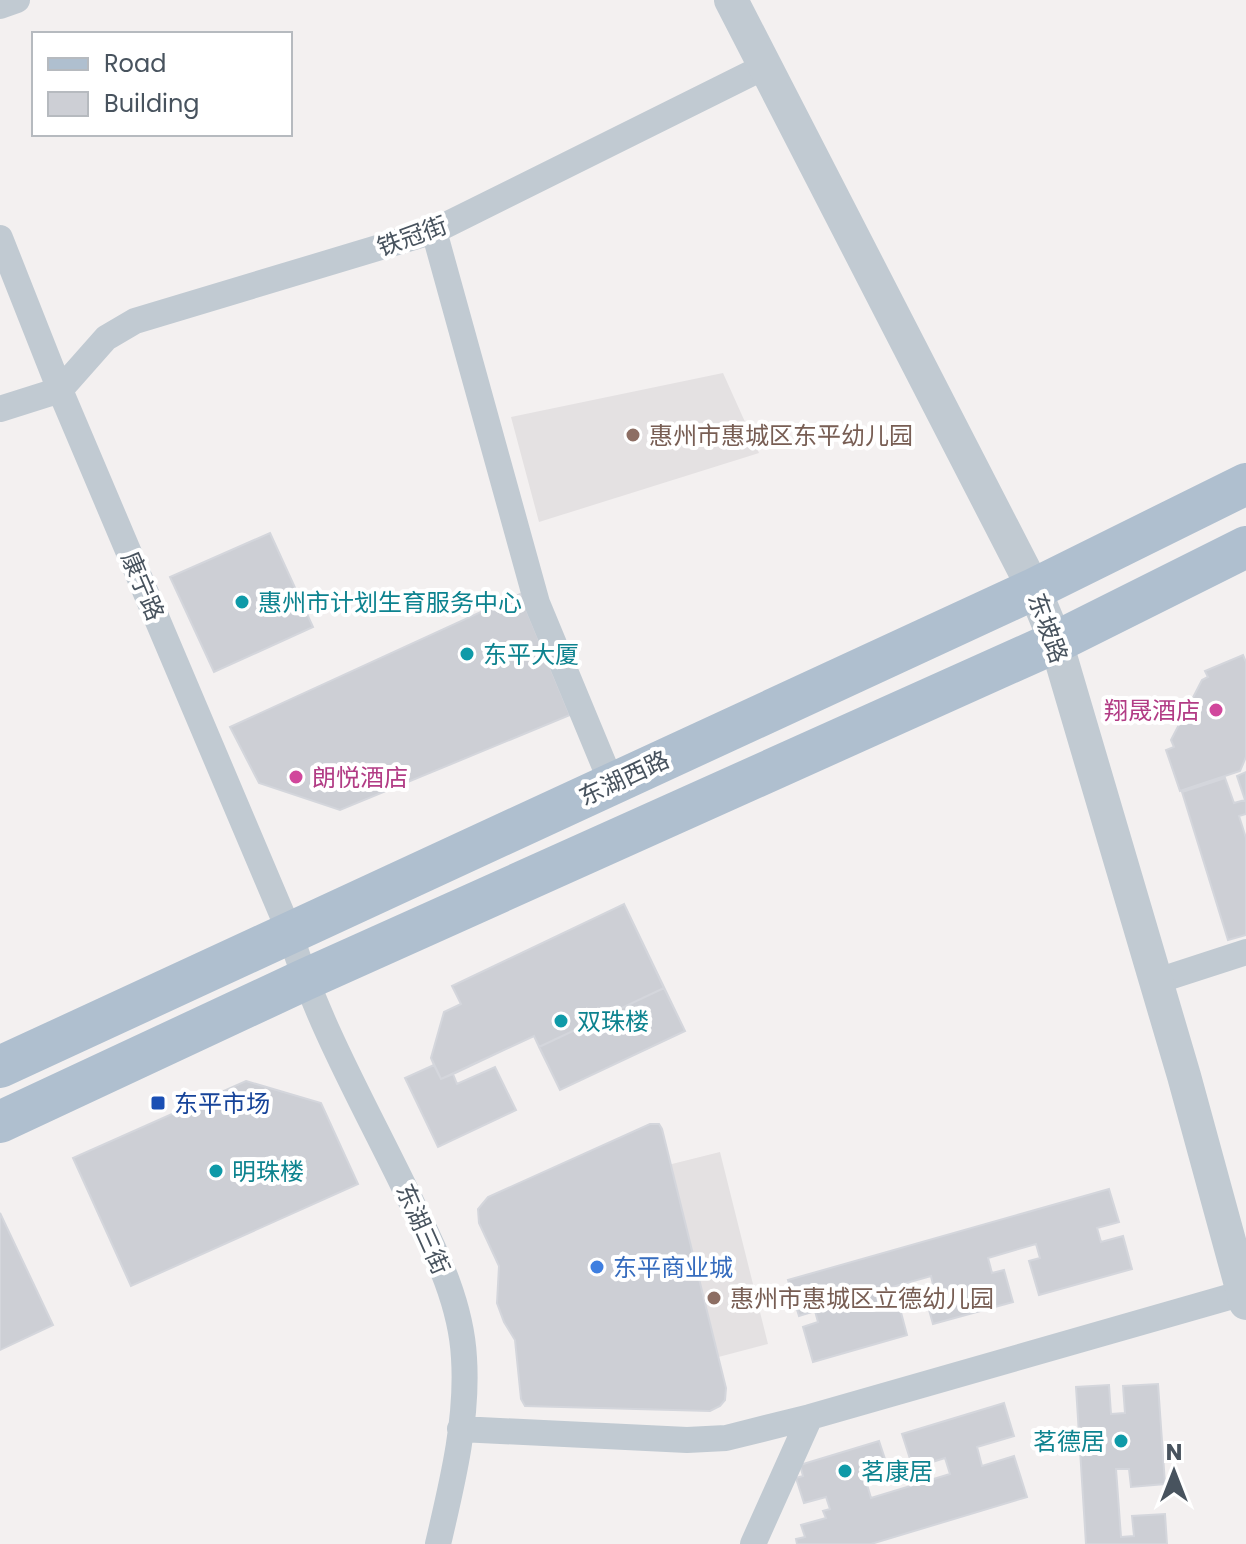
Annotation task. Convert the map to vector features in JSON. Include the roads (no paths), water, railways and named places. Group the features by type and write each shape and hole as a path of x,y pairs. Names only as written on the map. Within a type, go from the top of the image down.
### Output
{"main road":[{"name":"东湖西路","path":"0,1067 1034,589 1246,484"},
{"path":"0,1122 304,980 1056,642 1246,547"}],"street":[{"path":"0,6 17,0"},
{"name":"东坡路","path":"731,0 1034,589 1056,642 1157,981 1245,1298"},
{"name":"铁冠街","path":"60,390 106,338 135,321 434,231 766,66"},
{"path":"434,231 537,603 612,784"},
{"name":"康宁路","path":"0,238 60,390 290,933"},
{"path":"0,409 60,390"},
{"name":"东湖三街","path":"290,933 304,980 417,1214 451,1292 464,1359 460,1429 438,1544"},
{"path":"1157,981 1246,952"},
{"path":"460,1429 687,1440 726,1438 1245,1298"},
{"path":"753,1544 810,1417"}],"place":[{"name":"惠州市惠城区东平幼儿园","path":"633,435"},
{"name":"惠州市计划生育服务中心","path":"242,602"},
{"name":"东平大厦","path":"467,654"},
{"name":"翔晟酒店","path":"1216,710"},
{"name":"朗悦酒店","path":"296,777"},
{"name":"双珠楼","path":"561,1021"},
{"name":"东平市场","path":"158,1103"},
{"name":"明珠楼","path":"216,1171"},
{"name":"东平商业城","path":"597,1267"},
{"name":"惠州市惠城区立德幼儿园","path":"714,1298"},
{"name":"茗德居","path":"1121,1441"},
{"name":"茗康居","path":"845,1471"}]}
